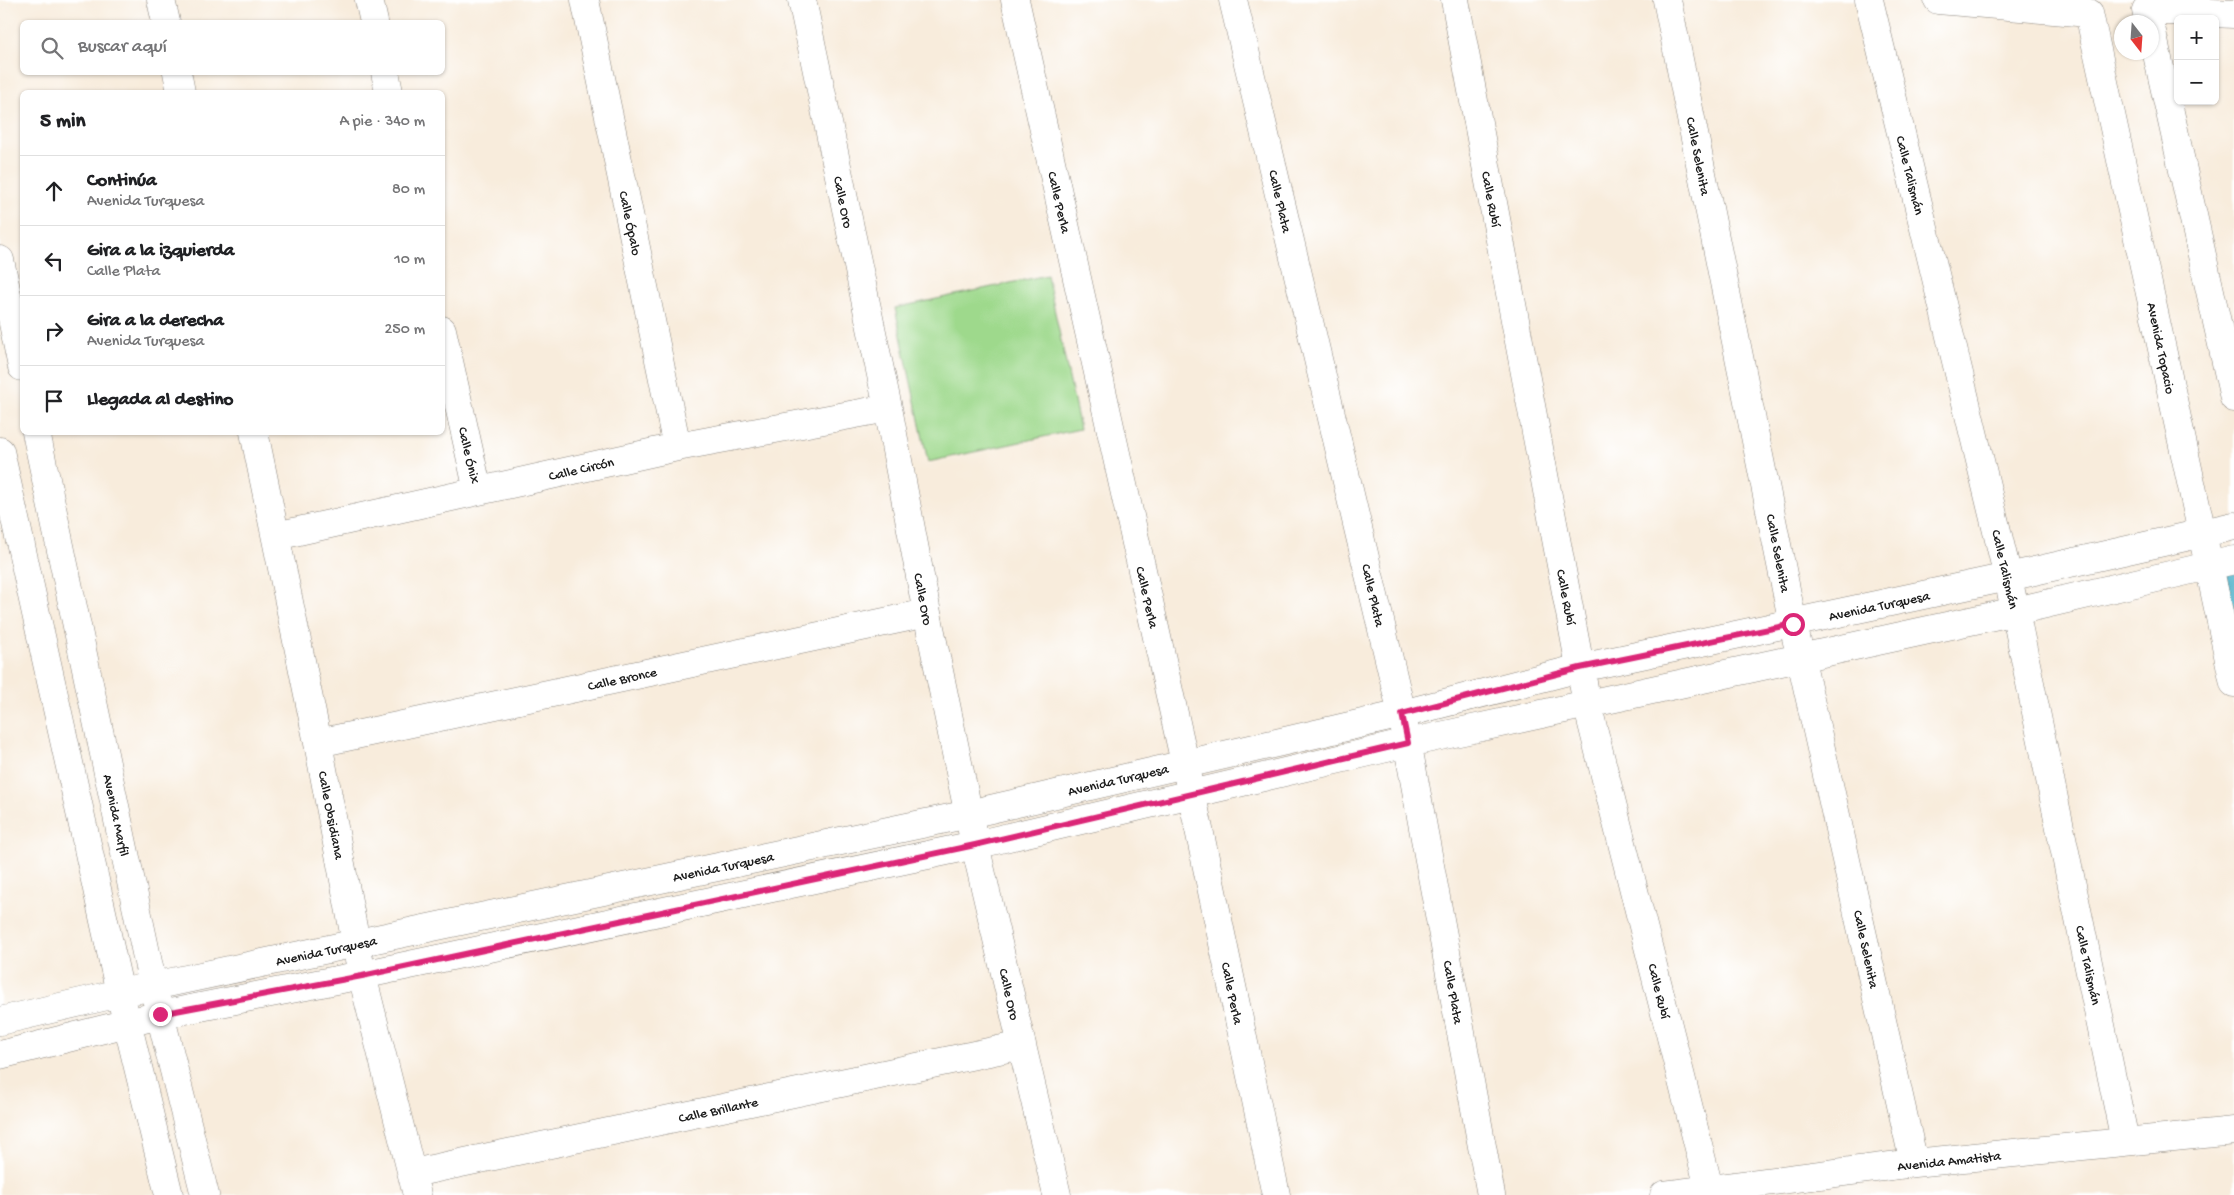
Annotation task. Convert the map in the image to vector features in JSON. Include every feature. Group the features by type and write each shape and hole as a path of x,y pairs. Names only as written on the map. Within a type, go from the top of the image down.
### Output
{"street":[{"path":"161,0 166,20"},
{"path":"369,0 374,20"},
{"name":"Calle Ópalo","path":"585,0 677,447"},
{"name":"Calle Oro","path":"802,0 888,408 927,613 975,845 1057,1195"},
{"name":"Calle Perla","path":"1015,0 1185,763 1276,1195"},
{"name":"Calle Plata","path":"1233,0 1402,714 1491,1195"},
{"name":"Calle Rubí","path":"1454,0 1587,704 1709,1188"},
{"name":"Calle Selenita","path":"1667,0 1793,624 1802,657 1914,1163"},
{"name":"Calle Talismán","path":"1869,0 2016,611 2125,1141"},
{"name":"Avenida Topacio","path":"1938,0 2088,13 2216,530 2222,563 2234,683"},
{"path":"2159,21 2234,14"},
{"path":"2158,60 2234,398"},
{"path":"178,75 181,90"},
{"path":"386,75 389,90"},
{"path":"0,260 20,357"},
{"name":"Calle Ónix","path":"445,343 478,491"},
{"name":"Calle Circón","path":"276,536 677,447 888,408"},
{"name":"Avenida Marfil","path":"37,435 153,986 204,1195"},
{"name":"Calle Obsidiana","path":"255,435 318,743 362,976 415,1184"},
{"path":"0,452 120,993 169,1195"},
{"name":"Avenida Turquesa","path":"0,1021 120,993 970,814 1402,714 1580,668 1793,624 2216,530"},
{"path":"0,1054 160,1014 362,976 975,845 1408,743 2016,611 2222,563"},
{"name":"Calle Bronce","path":"318,743 927,613"},
{"name":"Calle Brillante","path":"415,1184 1022,1045"},
{"name":"Avenida Amatista","path":"1664,1195 1914,1163 2234,1131"}],"green space":[{"path":"1047,275 1080,429 928,462 895,308"}],"waterway":[{"path":"2230,591 2234,609"}],"route":[{"path":"160,1014 362,976 975,845 1408,743 1402,714 1580,668 1793,624"}]}
